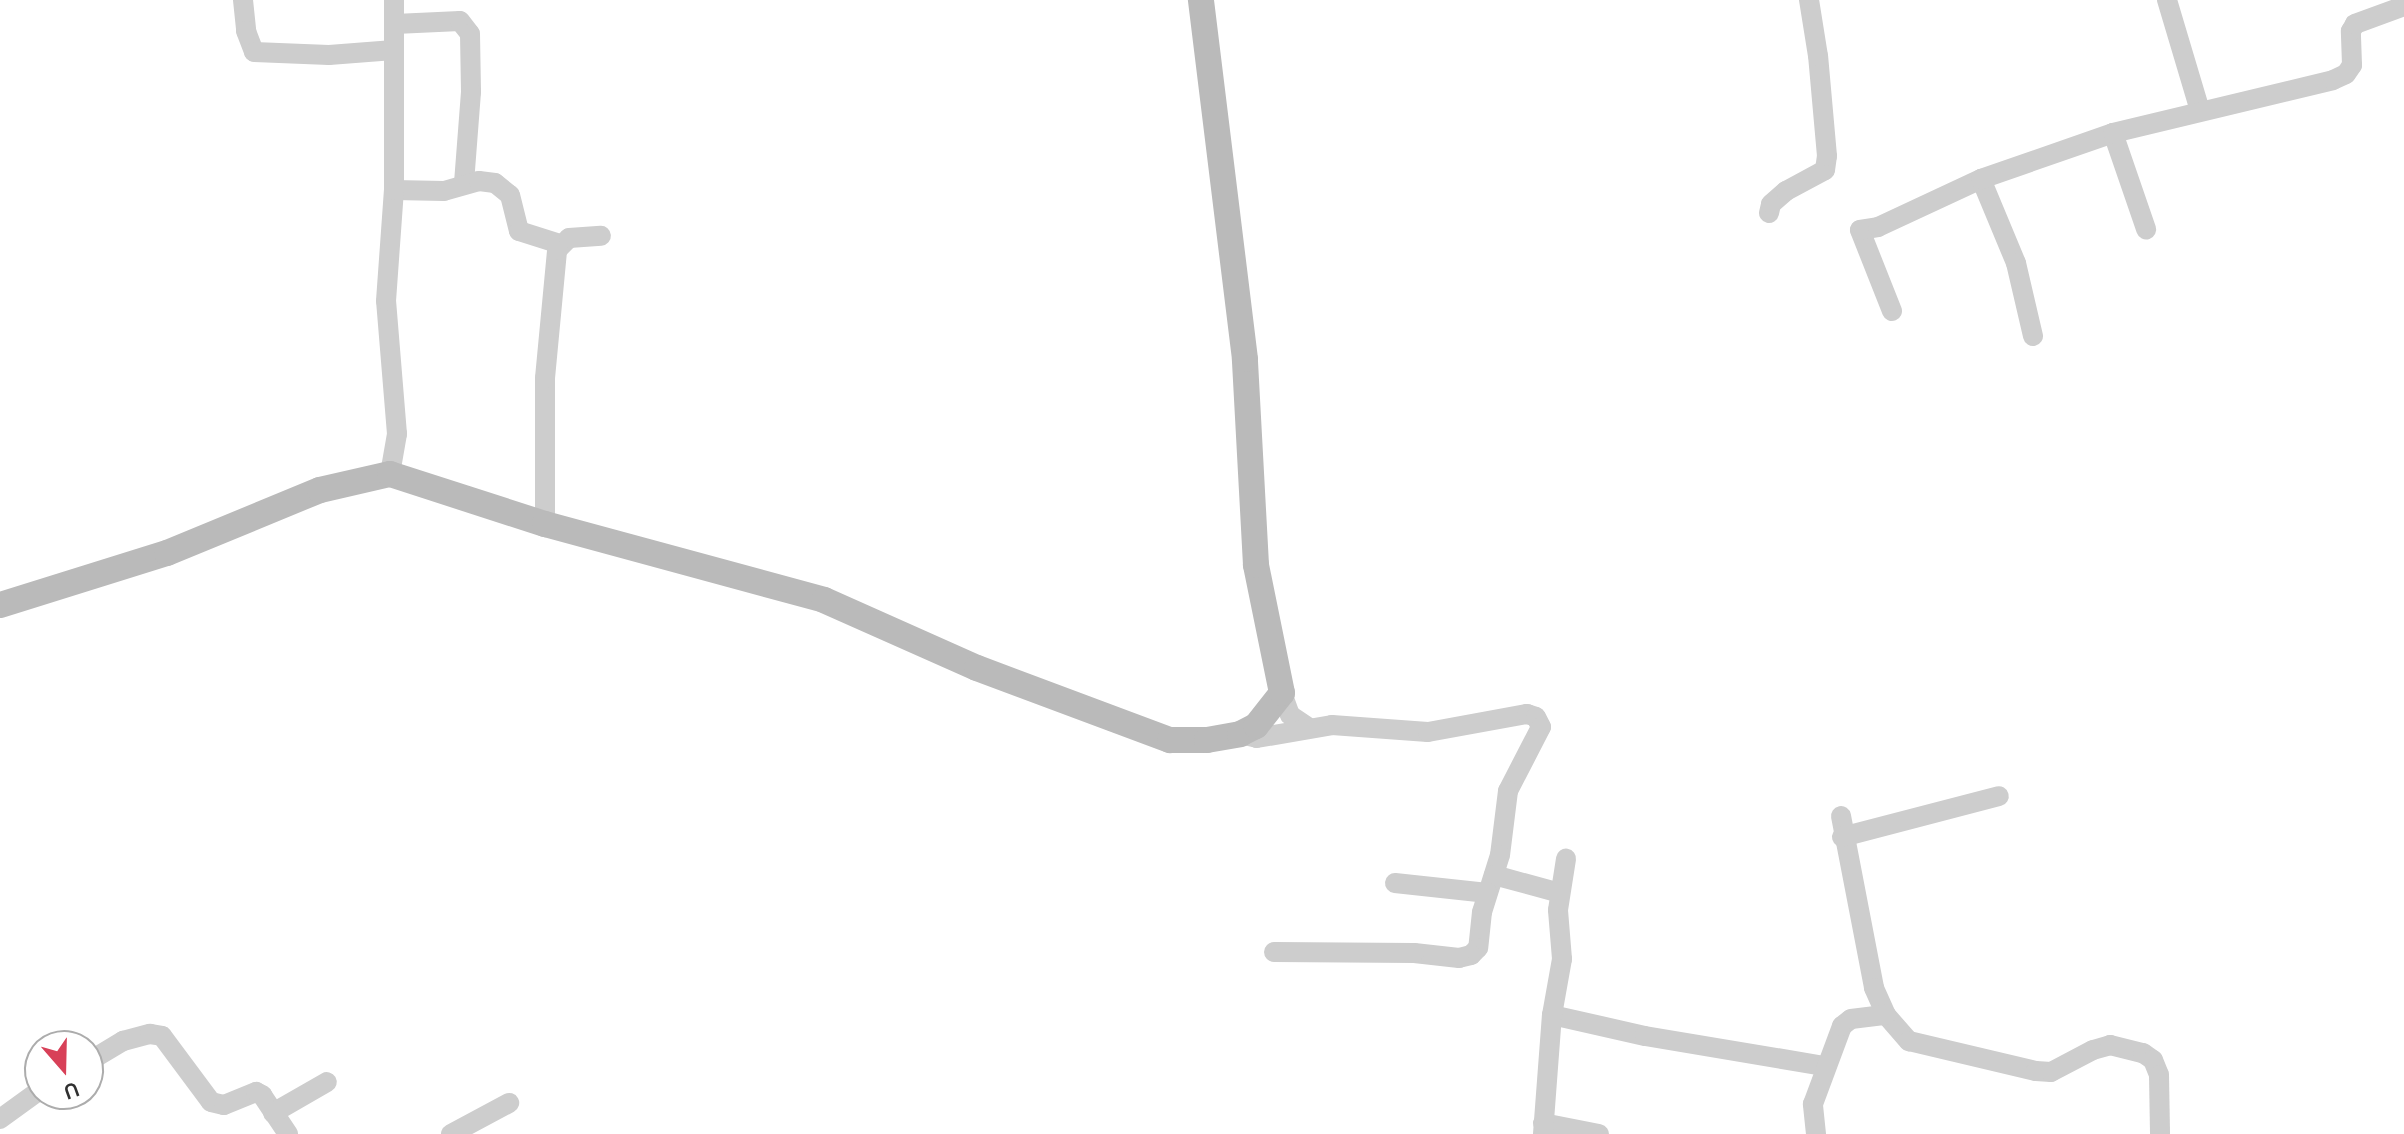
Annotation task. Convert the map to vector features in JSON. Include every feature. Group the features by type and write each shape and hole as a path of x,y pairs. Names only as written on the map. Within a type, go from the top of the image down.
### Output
{"street":[{"path":"243,0 246,31 254,52 329,55 394,50"},
{"path":"390,474 397,434 386,301 394,190 394,0"},
{"path":"1201,0 1243,330 1256,565 1282,693 1290,715 1308,727"},
{"path":"1769,213 1771,204 1786,191 1825,170 1827,156 1818,56 1809,0"},
{"path":"2167,0 2200,111"},
{"path":"1892,311 1860,230 1878,227 1981,179 2113,133 2346,74 2354,59 2351,31 2355,24 2404,6"},
{"path":"395,24 460,21 467,25 470,34 471,92 464,184"},
{"path":"2113,133 2146,229"},
{"path":"1981,179 2016,263 2033,336"},
{"path":"394,190 444,191 479,181 504,187 515,209 519,231 560,244"},
{"path":"545,524 545,378 549,315 560,244 569,238 601,236"},
{"path":"0,605 167,553 320,490 390,474 545,524 824,600 991,674 1170,740 1207,740 1240,734 1256,726 1282,693"},
{"path":"1240,734 1257,738 1308,727 1357,725 1419,732 1527,714 1536,717 1541,727 1508,791 1503,810 1497,882 1478,948 1471,955 1459,958 1414,953 1274,952"},
{"path":"1999,796 1842,826 1874,988 1886,1015 1909,1041 2036,1071 2051,1072 2093,1050 2110,1045 2143,1053 2153,1060 2159,1075 2160,1134"},
{"path":"1566,859 1558,893 1562,959 1552,1015 1543,1128 1599,1134"},
{"path":"1395,883 1497,882 1558,893"},
{"path":"1552,1015 1645,1036 1825,1066"},
{"path":"1816,1134 1813,1104 1842,1026 1851,1019 1886,1015"},
{"path":"104,1052 123,1041 150,1034 162,1036 211,1102 224,1105 256,1092 262,1095 288,1134"},
{"path":"273,1113 327,1082"},
{"path":"0,1119 24,1102"},
{"path":"451,1134 509,1103"},
{"path":"0,1126 5,1134"}]}
